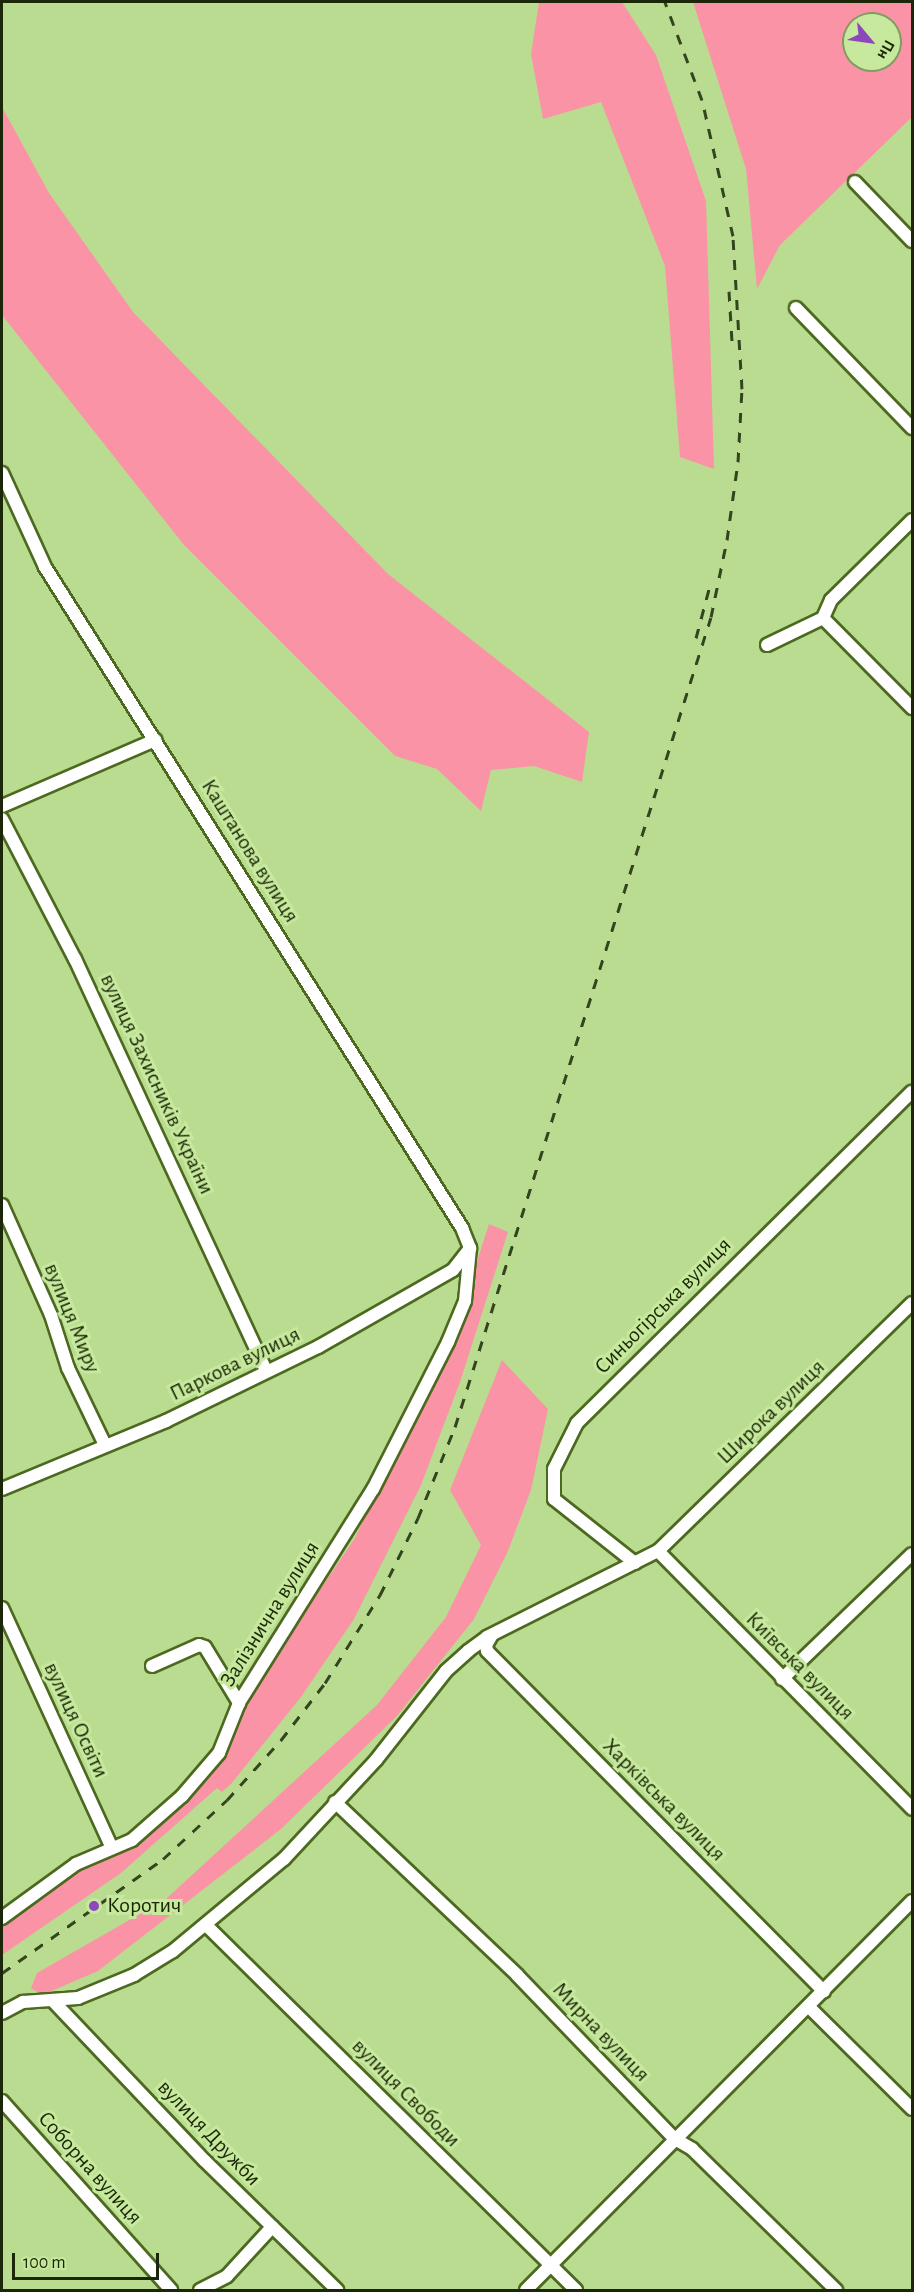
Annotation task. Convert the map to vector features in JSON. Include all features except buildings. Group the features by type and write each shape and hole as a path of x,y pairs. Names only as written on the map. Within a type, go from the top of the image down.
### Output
{"street":[{"path":"855,182 912,241"},
{"path":"796,308 912,428"},
{"name":"Каштанова вулиця","path":"2,472 45,567 462,1228 470,1248"},
{"path":"767,645 823,618 831,600 912,520"},
{"path":"823,618 912,708"},
{"path":"2,806 155,740"},
{"name":"вулиця Захисників України","path":"2,819 75,959 266,1371"},
{"name":"Синьогірська вулиця","path":"635,1563 554,1499 554,1470 577,1423 912,1092"},
{"name":"вулиця Миру","path":"2,1205 51,1315 68,1368 105,1445"},
{"name":"Паркова вулиця","path":"2,1490 166,1421 266,1371 453,1270 470,1248"},
{"name":"Залізнична вулиця","path":"2,1918 76,1864 142,1832 200,1777 219,1753 239,1703 373,1489 448,1342 465,1301 470,1248"},
{"name":"Широка вулиця","path":"2,2013 23,2002 54,2002 78,1998 134,1976 206,1925 284,1859 376,1760 447,1671 493,1635 658,1551 912,1303"},
{"name":"Київська вулиця","path":"658,1551 782,1679 911,1805"},
{"path":"782,1679 912,1554"},
{"name":"вулиця Освіти","path":"2,1608 112,1848"},
{"name":"Харківська вулиця","path":"493,1635 486,1645 487,1651 824,1991"},
{"path":"152,1666 199,1646 205,1647 239,1703"},
{"name":"Мирна вулиця","path":"335,1802 517,1975 675,2139 692,2149 836,2290"},
{"path":"526,2290 809,2007 912,1900"},
{"name":"вулиця Свободи","path":"206,1925 576,2290"},
{"name":"вулиця Дружби","path":"54,2002 272,2227 337,2290"},
{"path":"809,2007 912,2109"},
{"name":"Соборна вулиця","path":"2,2101 171,2290"},
{"path":"200,2290 226,2276 272,2227"}],"shaded area":[{"path":"539,2 622,2 656,55 706,201 714,469 680,457 665,266 601,102 543,119 531,54"},
{"path":"693,2 912,2 912,117 780,245 757,289 746,169"},
{"path":"2,107 49,193 133,312 388,574 589,732 582,782 534,766 491,770 481,811 437,769 395,756 184,545 2,315"},
{"path":"489,1224 508,1232 460,1382 421,1485 354,1619 301,1697 231,1784 222,1792 217,1788 121,1873 2,1955 2,1923 75,1869 118,1847 200,1777 236,1730 257,1683 355,1538 461,1311"},
{"path":"502,1360 548,1409 531,1490 508,1551 474,1619 397,1716 281,1829 98,1971 42,1995 31,1988 37,1973 166,1899 377,1705 446,1617 481,1545 450,1490"}],"railway":[{"path":"2,1973 163,1859 227,1800 281,1740 325,1683 380,1595 418,1518 455,1427 711,617 727,540 738,462 742,389 733,236 702,100 665,2"},
{"path":"729,291 732,342"},
{"path":"696,638 709,589"}],"place":[{"name":"Коротич","path":"94,1906"}]}
